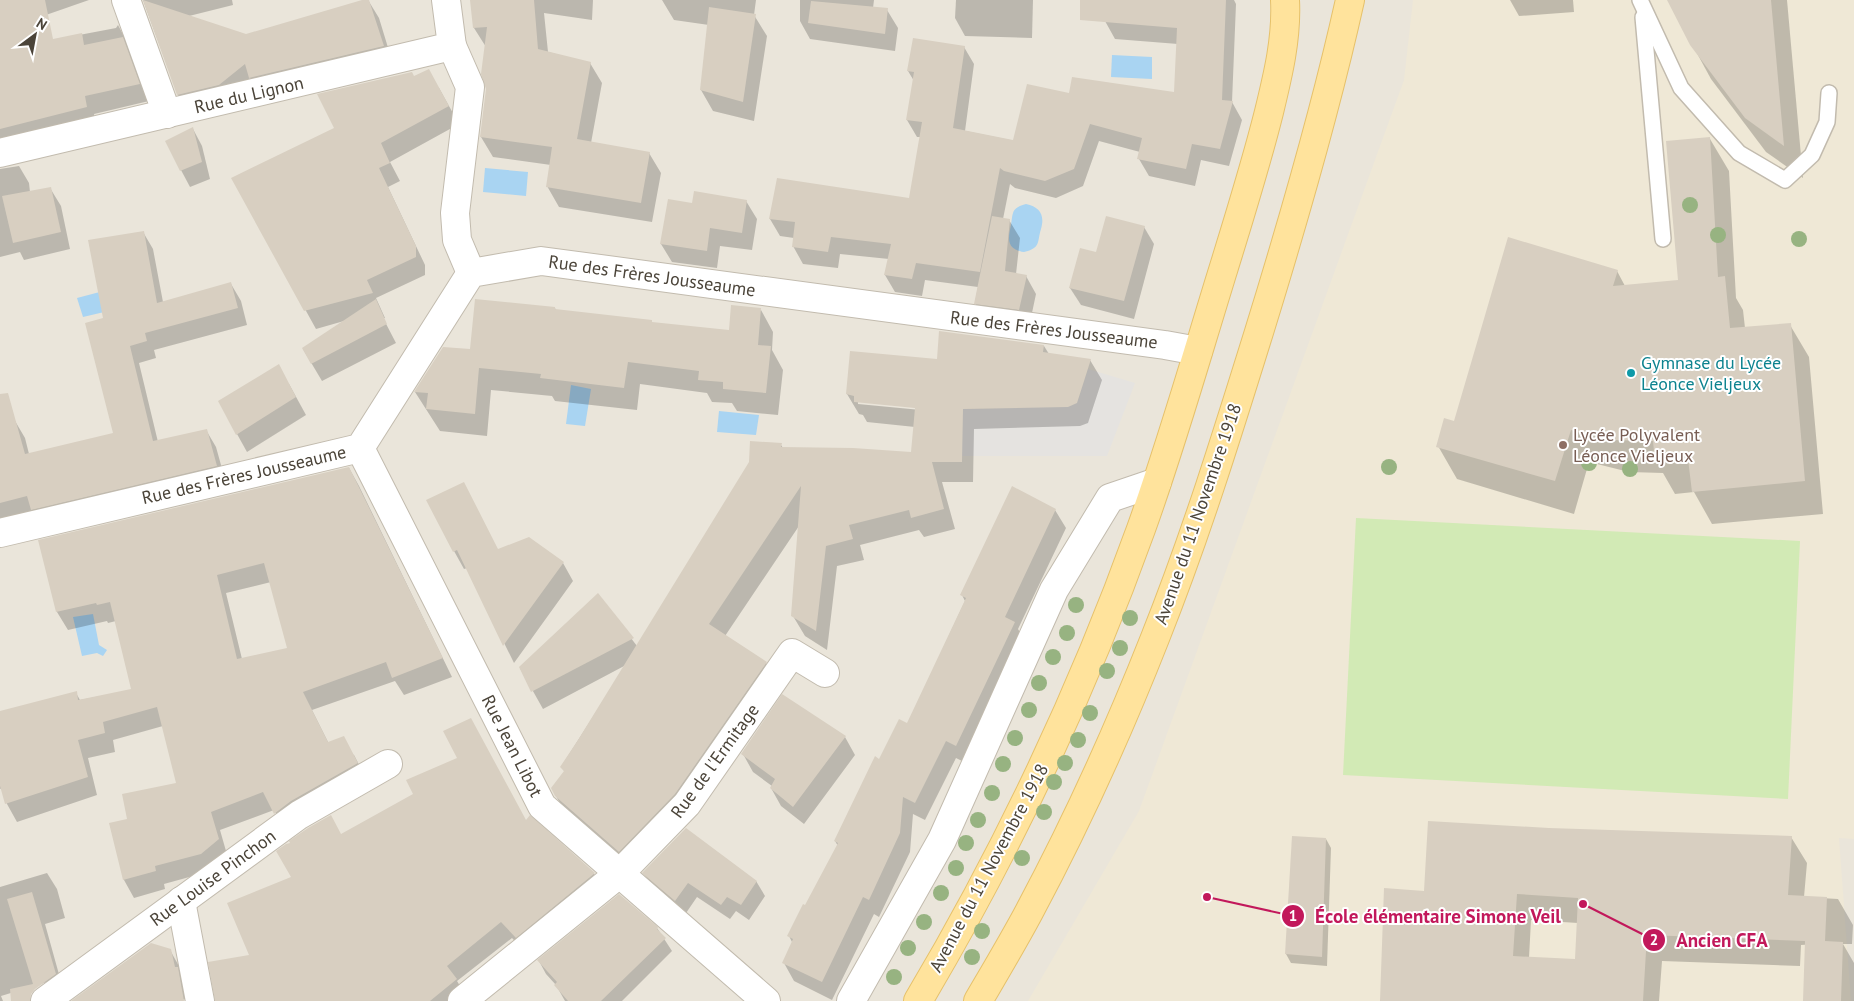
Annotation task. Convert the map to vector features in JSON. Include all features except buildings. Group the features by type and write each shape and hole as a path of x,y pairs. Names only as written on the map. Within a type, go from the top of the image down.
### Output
{"main road":[{"name":"Avenue du 11 Novembre 1918","path":"918,1001 982,890 1047,756 1106,618 1157,482 1264,134 1282,53 1286,0"},
{"name":"Avenue du 11 Novembre 1918","path":"978,1001 1029,913 1075,820 1123,717 1190,548 1220,458 1310,164 1335,70 1350,0"}],"street":[{"path":"126,0 166,114"},
{"path":"446,0 452,46 470,87 456,213 457,240 471,273"},
{"name":"Rue du Lignon","path":"0,153 452,46"},
{"name":"Rue des Frères Jousseaume","path":"0,533 360,448 471,273 541,261 1198,351"},
{"name":"Rue Jean Libot","path":"360,448 542,806 766,1001"},
{"path":"852,1001 942,840 1054,590 1110,498 1157,482"},
{"name":"Rue de l'Ermitage","path":"462,1001 620,873 688,804 792,653 825,673"},
{"name":"Rue Louise Pinchon","path":"45,1001 299,815 388,764"},
{"path":"181,901 200,1001"}],"lane":[{"path":"1641,3 1681,88 1740,153 1784,180 1812,155 1827,122 1829,93"},
{"path":"1641,3 1663,239"}],"shaded area":[{"path":"0,0 1854,0 1854,1001 0,1001"},
{"name":"Lycée Polyvalent Léonce Vieljeux","path":"1413,0 1854,0 1854,839 1839,838 1851,1001 1028,1001 1139,811 1404,80"},
{"path":"1088,369 1135,383 1107,456 962,456 962,409 1068,406 1078,400"}],"green space":[{"path":"1356,518 1800,541 1788,799 1343,775"}],"water":[{"path":"1112,55 1152,57 1152,79 1111,77"},
{"path":"485,168 528,172 526,196 483,192"},
{"path":"1026,204 1035,207 1040,212 1042,224 1036,246 1024,252 1018,251 1011,246 1009,235 1015,209"},
{"path":"111,289 117,309 83,317 77,298"},
{"path":"571,385 591,389 585,426 566,424"},
{"path":"719,411 759,415 756,435 717,432"},
{"path":"93,614 99,645 107,650 103,656 97,653 82,656 73,617"}],"place":[{"name":"Gymnase du Lycée Léonce Vieljeux","path":"1631,373"},
{"name":"Lycée Polyvalent Léonce Vieljeux","path":"1563,445"},
{"name":"École élémentaire Simone Veil","path":"1207,897"},
{"name":"Ancien CFA","path":"1583,904"}]}
